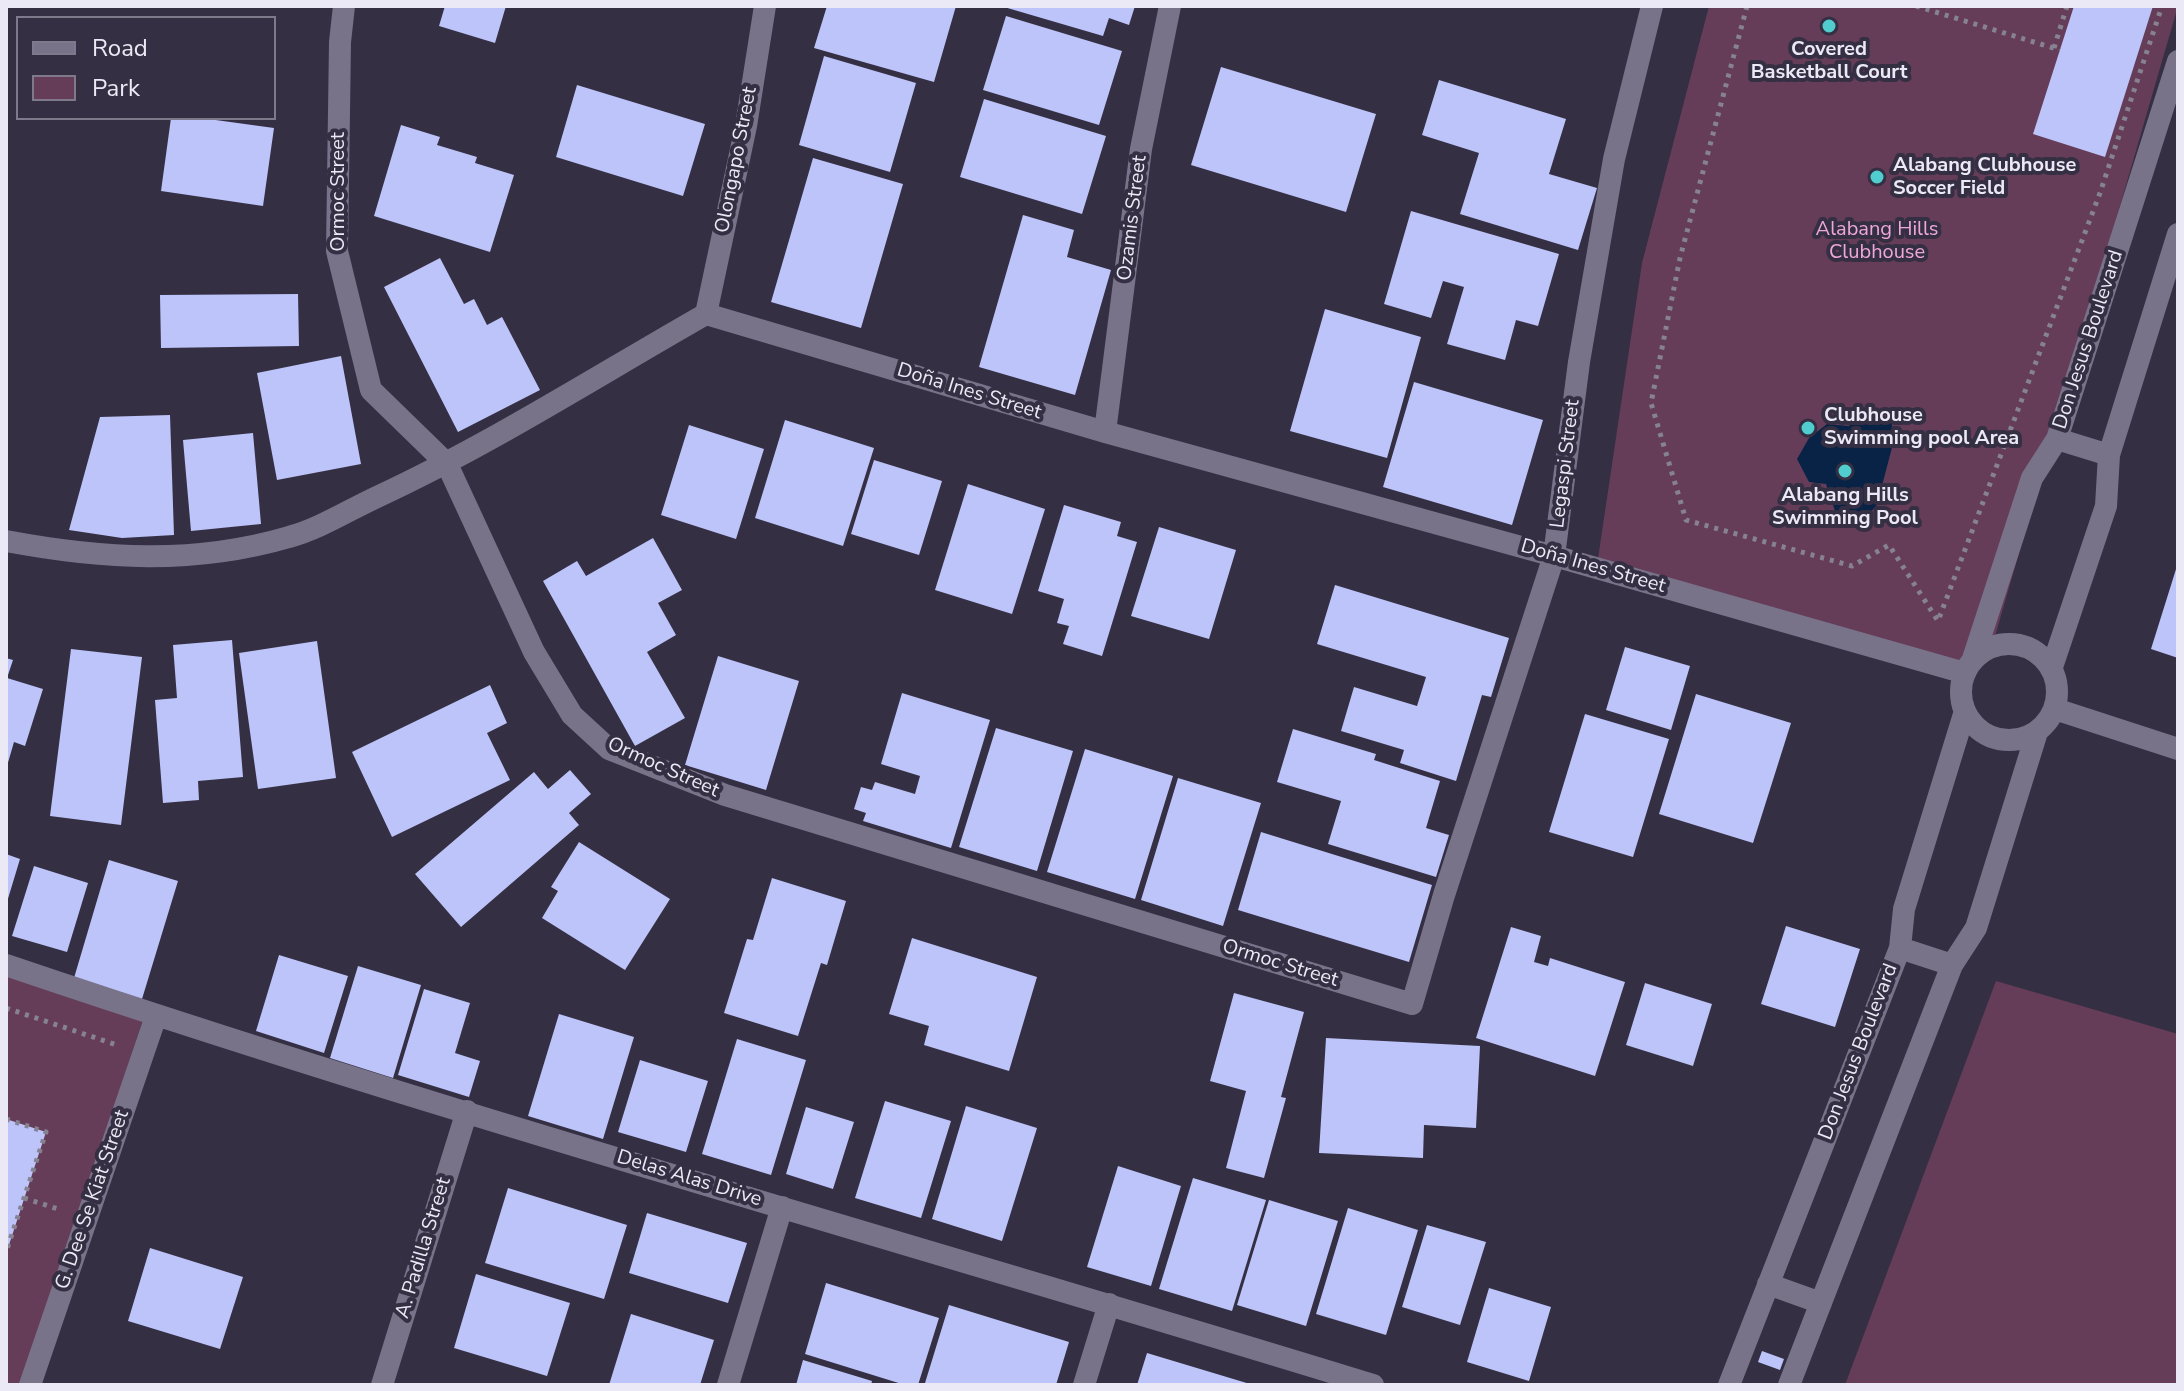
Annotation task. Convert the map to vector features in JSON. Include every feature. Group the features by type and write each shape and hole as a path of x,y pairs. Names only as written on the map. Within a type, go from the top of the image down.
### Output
{"street":[{"name":"Ormoc Street","path":"344,6 340,42 337,251 371,390 447,464 534,652 572,715 609,749 725,795 1412,1004"},
{"name":"Olongapo Street","path":"706,314 746,126 765,6"},
{"name":"Ozamis Street","path":"1105,432 1141,149 1170,6"},
{"name":"Legaspi Street","path":"1412,1004 1444,895 1554,556 1579,362 1611,174 1652,6"},
{"name":"Don Jesus Boulevard","path":"1969,666 2032,478 2057,439 2178,61"},
{"path":"2052,667 2106,506 2109,455 2178,234"},
{"path":"6,541 124,558 211,554 291,537 447,464 706,314"},
{"name":"Doña Ines Street","path":"706,314 1105,432 1969,666"},
{"path":"2057,439 2109,455"},
{"path":"2014,643 2042,655 2052,667 2058,695 2055,709 2048,722 2037,732 2024,738 1996,739 1973,723 1965,711 1961,698 1969,666 1985,650 1999,644 2014,643"},
{"path":"2055,709 2178,749"},
{"name":"Don Jesus Boulevard","path":"1735,1383 1768,1284 1900,948 1904,909 1965,711"},
{"path":"1789,1385 1952,965 1976,928 2037,732"},
{"path":"1900,948 1952,965"},
{"name":"Delas Alas Drive","path":"6,965 156,1016 1373,1385"},
{"name":"G. Dee Se Kiat Street","path":"30,1385 156,1016"},
{"name":"A. Padilla Street","path":"382,1385 467,1111"},
{"path":"728,1385 782,1207"},
{"path":"1768,1284 1821,1303"},
{"path":"1084,1385 1109,1304"}],"path":[{"path":"1747,6 1680,258 1651,403 1686,520 1852,566 1889,545 1938,621 2100,193 2162,6"},
{"path":"1916,6 2057,49 2067,6"},
{"path":"6,1008 117,1045 112,1060"},
{"path":"6,1119 46,1132 6,1252"},
{"path":"24,1198 63,1210 58,1225"}],"green space":[{"name":"Alabang Hills Clubhouse","path":"1709,6 2178,6 1995,636 1950,680 1596,572 1642,263"},
{"path":"6,968 145,1013 22,1385 6,1385"},
{"path":"1996,981 2178,1034 2178,1385 1845,1385"}],"water":[{"name":"Alabang Hills Swimming Pool","path":"1862,411 1890,418 1895,436 1877,505 1866,517 1835,511 1826,484 1809,482 1797,459 1809,438 1827,424 1849,426"}],"building":[{"path":"445,6 506,6 495,43 439,26"},
{"path":"827,6 956,6 934,82 814,48"},
{"path":"1135,6 1129,25 1109,18 1103,36 1004,7"},
{"path":"2074,6 2153,6 2105,157 2033,134"},
{"path":"1006,16 1122,51 1099,125 983,90"},
{"path":"824,56 916,83 890,172 799,145"},
{"path":"1221,67 1376,114 1346,212 1191,165"},
{"path":"1439,80 1566,119 1549,174 1597,188 1578,250 1460,214 1479,153 1422,135"},
{"path":"577,85 705,124 683,196 556,157"},
{"path":"984,99 1106,136 1082,214 960,177"},
{"path":"171,120 216,120 274,128 263,206 161,191"},
{"path":"401,125 440,137 437,145 477,157 475,163 514,175 490,252 374,216"},
{"path":"813,158 903,184 861,328 771,302"},
{"path":"1411,211 1559,254 1538,326 1516,320 1505,360 1447,344 1464,287 1443,281 1431,318 1384,304"},
{"path":"1023,215 1074,230 1067,257 1111,270 1075,395 979,367"},
{"path":"440,258 464,304 474,299 487,325 502,317 540,390 458,432 384,287"},
{"path":"298,294 299,346 161,348 160,295"},
{"path":"1325,309 1421,337 1387,458 1290,431"},
{"path":"341,356 361,464 277,480 257,373"},
{"path":"1414,382 1543,420 1512,525 1383,487"},
{"path":"170,415 174,535 122,538 69,530 100,417"},
{"path":"785,420 874,448 843,546 755,518"},
{"path":"689,425 764,449 736,539 661,515"},
{"path":"253,433 261,524 191,531 183,440"},
{"path":"874,460 942,481 919,555 851,534"},
{"path":"968,484 1045,509 1012,614 935,590"},
{"path":"1064,505 1121,522 1117,536 1137,542 1102,656 1063,644 1069,626 1057,623 1064,599 1038,591"},
{"path":"1159,527 1236,550 1209,639 1131,616"},
{"path":"653,538 682,590 658,603 676,635 647,652 685,718 635,746 543,581 577,561 586,576"},
{"path":"2178,566 2178,658 2151,649"},
{"path":"1335,585 1509,638 1491,697 1482,695 1456,781 1400,763 1404,750 1341,731 1354,687 1417,706 1426,677 1317,644"},
{"path":"232,640 243,777 198,781 199,800 163,803 155,700 177,698 173,645"},
{"path":"317,641 336,778 258,789 239,653"},
{"path":"1625,647 1690,666 1671,730 1606,710"},
{"path":"71,649 142,657 121,825 50,816"},
{"path":"718,656 799,681 766,790 685,765"},
{"path":"6,658 13,660 7,678 43,689 25,746 14,742 7,766"},
{"path":"490,685 507,723 487,733 510,780 392,837 352,752"},
{"path":"902,693 990,720 951,848 863,821 866,813 854,809 861,787 872,790 875,782 915,794 920,776 881,764"},
{"path":"1696,694 1791,723 1753,843 1659,814"},
{"path":"1585,714 1669,739 1633,857 1549,832"},
{"path":"996,728 1073,751 1037,871 959,847"},
{"path":"1293,729 1376,754 1374,760 1440,781 1426,828 1449,835 1436,877 1328,844 1341,801 1277,782"},
{"path":"1085,749 1173,776 1135,899 1047,872"},
{"path":"570,770 591,794 569,813 579,825 461,927 415,874 534,772 548,789"},
{"path":"1178,778 1261,803 1223,926 1141,900"},
{"path":"1261,832 1432,885 1409,962 1238,910"},
{"path":"579,842 670,899 625,970 542,918 558,891 551,887"},
{"path":"6,854 20,859 7,902 6,902"},
{"path":"109,860 178,881 142,999 74,978"},
{"path":"34,866 88,883 67,952 12,936"},
{"path":"772,878 846,901 827,965 821,963 798,1036 724,1013 747,939 753,940"},
{"path":"1786,926 1860,949 1835,1027 1761,1004"},
{"path":"1511,927 1541,936 1534,962 1548,966 1550,958 1625,982 1595,1076 1476,1038"},
{"path":"912,938 1037,977 1009,1071 924,1045 929,1026 889,1014"},
{"path":"279,955 348,976 324,1053 256,1031"},
{"path":"358,966 421,985 393,1078 330,1058"},
{"path":"1645,983 1712,1004 1693,1066 1626,1045"},
{"path":"424,989 470,1003 455,1053 480,1061 469,1097 398,1075"},
{"path":"1234,993 1304,1012 1281,1097 1286,1098 1264,1178 1226,1168 1246,1091 1210,1081"},
{"path":"559,1014 634,1037 603,1139 528,1116"},
{"path":"1326,1038 1480,1046 1476,1128 1424,1125 1423,1158 1319,1153"},
{"path":"737,1039 806,1060 771,1175 702,1154"},
{"path":"640,1060 708,1081 686,1152 618,1132"},
{"path":"885,1101 951,1121 921,1218 855,1198"},
{"path":"966,1106 1037,1128 1002,1241 932,1219"},
{"path":"806,1107 854,1122 833,1189 786,1174"},
{"path":"6,1119 46,1132 7,1251 6,1251"},
{"path":"1118,1166 1181,1186 1151,1286 1087,1267"},
{"path":"1193,1178 1266,1200 1232,1311 1159,1289"},
{"path":"508,1188 627,1225 604,1299 485,1263"},
{"path":"1269,1200 1338,1221 1306,1326 1237,1305"},
{"path":"1348,1208 1418,1230 1386,1335 1316,1314"},
{"path":"647,1213 747,1243 728,1303 629,1273"},
{"path":"1427,1225 1486,1242 1460,1325 1402,1307"},
{"path":"150,1248 243,1277 220,1349 128,1321"},
{"path":"476,1274 570,1303 547,1376 454,1348"},
{"path":"826,1283 939,1318 918,1385 905,1385 805,1354"},
{"path":"1489,1288 1551,1307 1529,1381 1467,1362"},
{"path":"949,1305 1069,1342 1056,1385 925,1383"},
{"path":"631,1314 714,1340 700,1385 609,1385"},
{"path":"1762,1351 1784,1359 1780,1370 1758,1362"},
{"path":"1147,1353 1250,1384 1250,1385 1137,1385"},
{"path":"803,1360 872,1381 871,1385 796,1385"}],"place":[{"name":"Covered Basketball Court","path":"1829,26"},
{"name":"Alabang Clubhouse Soccer Field","path":"1877,177"},
{"name":"Clubhouse Swimming pool Area","path":"1808,428"},
{"name":"Alabang Hills Swimming Pool","path":"1845,471"}]}
